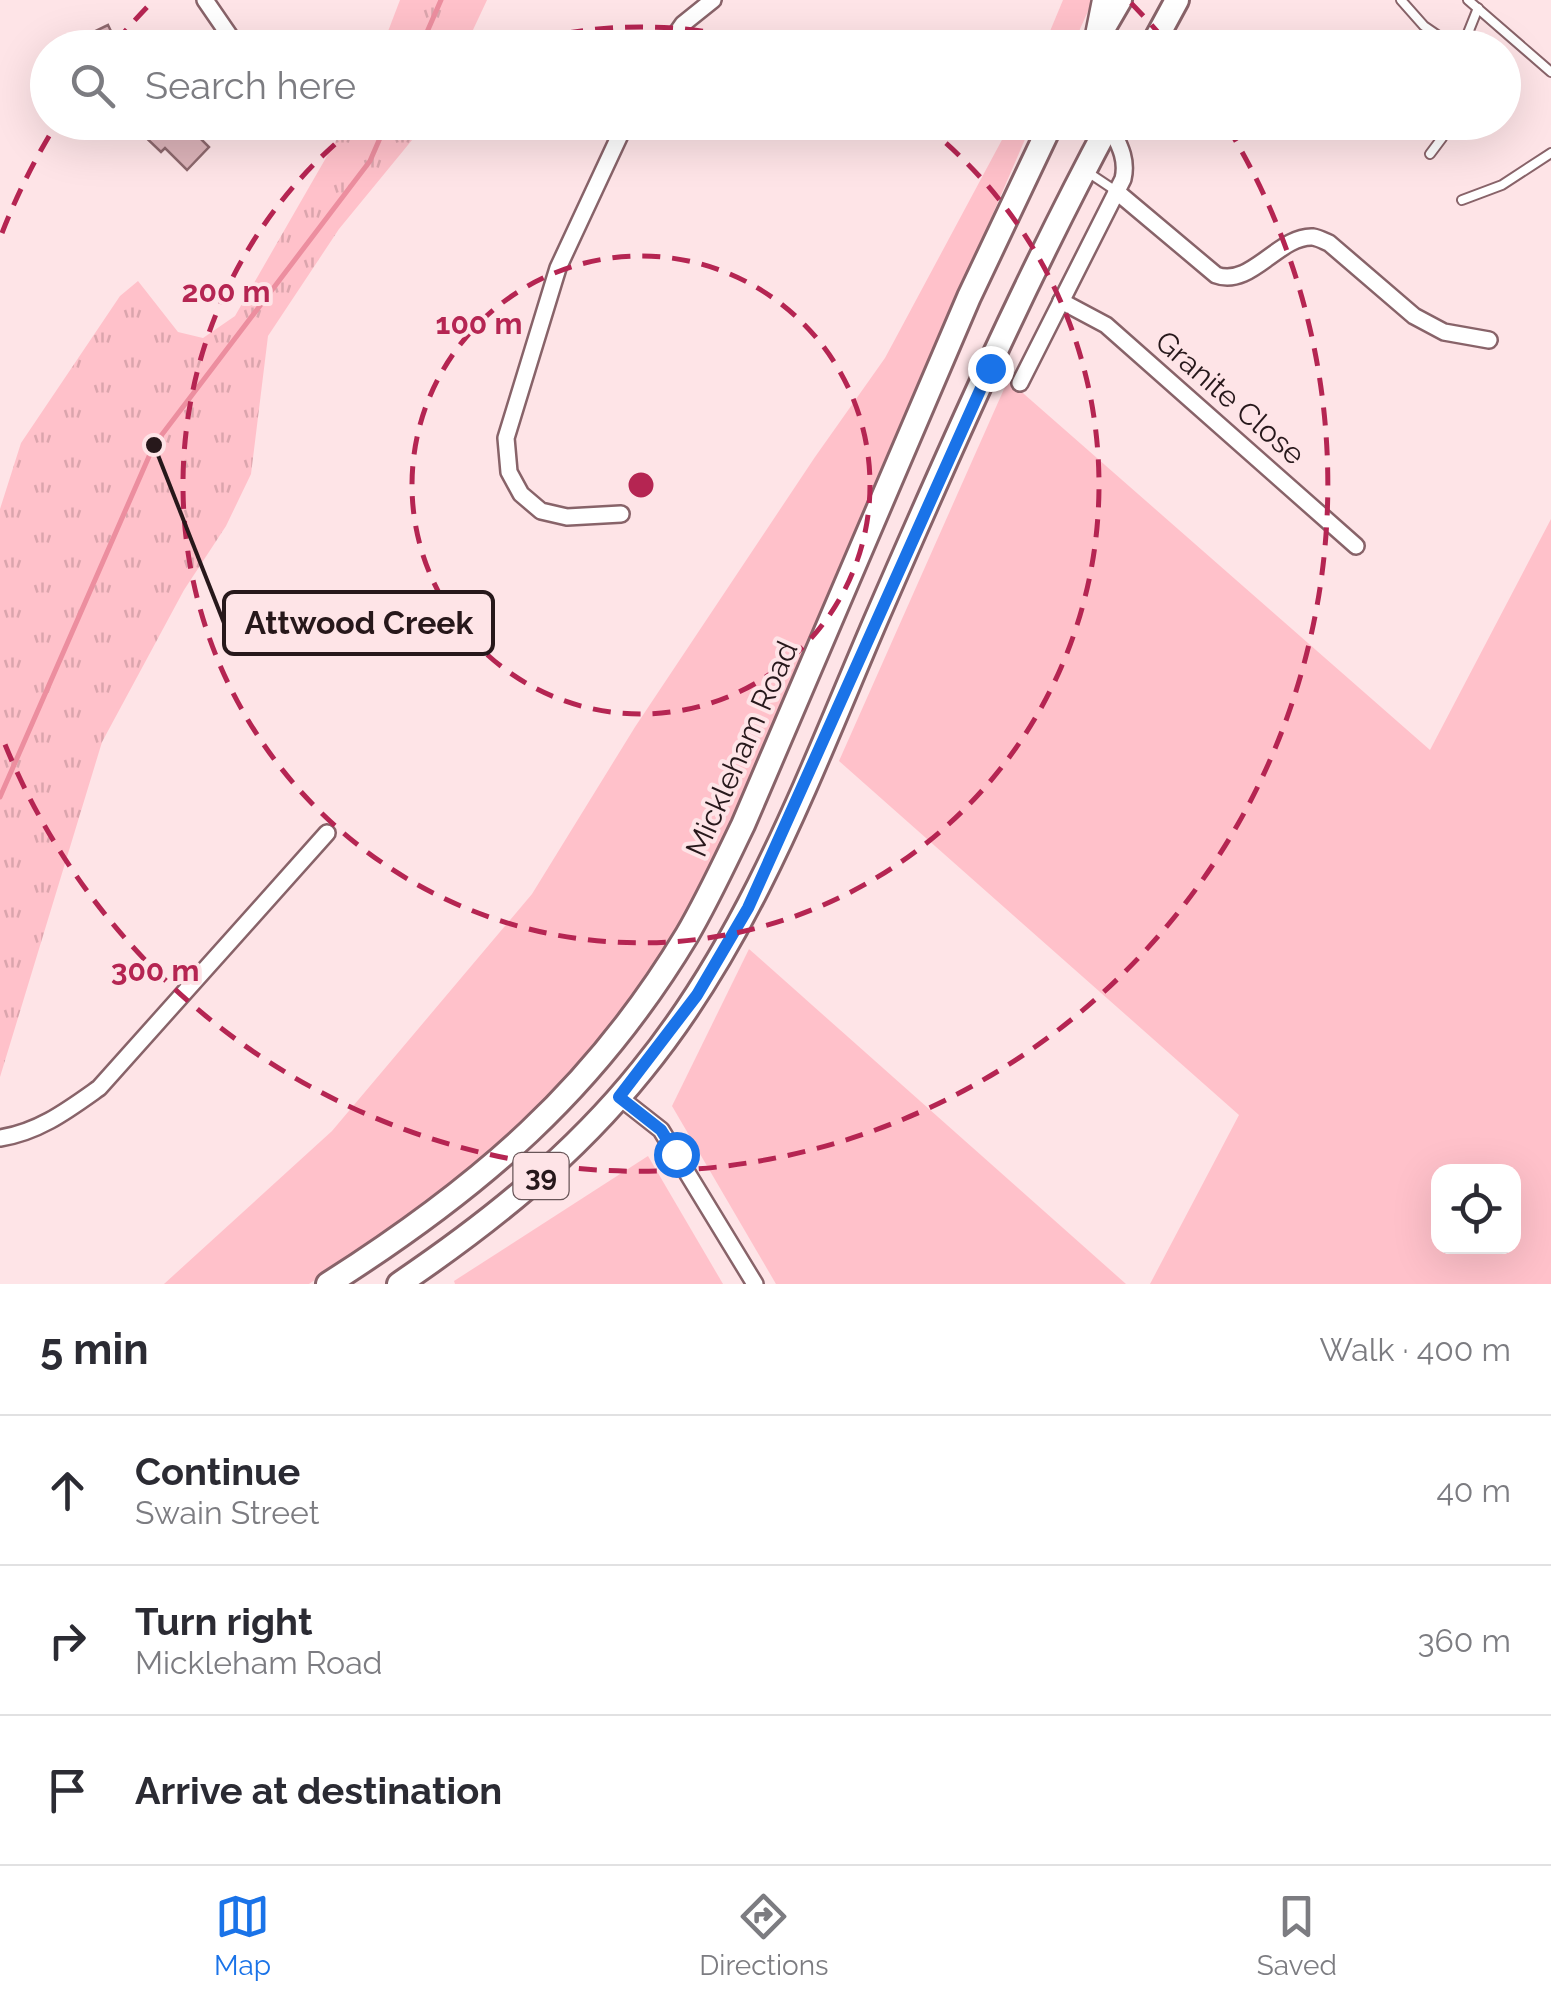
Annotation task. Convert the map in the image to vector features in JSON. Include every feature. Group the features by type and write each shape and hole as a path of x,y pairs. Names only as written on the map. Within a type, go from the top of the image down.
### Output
{"main road":[{"path":"1102,30 1120,0"},
{"path":"1160,30 1176,0"},
{"name":"Mickleham Road","path":"328,1284 446,1204 537,1127 621,1034 689,932 743,825 969,296 1043,140"},
{"name":"39","path":"399,1284 455,1246 544,1174 619,1097 697,995 748,908 996,356 1101,140"}],"street":[{"path":"205,0 226,30"},
{"path":"680,30 714,0"},
{"path":"1096,30 1103,0"},
{"path":"618,140 558,268 506,438 509,472 520,494 541,510 567,517 621,514"},
{"path":"996,356 1024,375 1126,166 1116,140"},
{"path":"1116,190 1216,275 1224,278 1239,274 1298,240 1313,237 1329,243 1414,316 1444,332 1489,340"},
{"name":"Granite Close","path":"1061,302 1106,325 1356,546"},
{"path":"0,1138 20,1134 60,1116 99,1088 327,833"},
{"path":"619,1097 661,1130 755,1284"},
{"path":"415,1284 455,1246"}],"lane":[{"path":"1401,0 1430,30"},
{"path":"1468,0 1503,30"},
{"path":"1468,30 1478,8"},
{"path":"1521,46 1551,72"},
{"path":"1430,154 1440,140"},
{"path":"1462,200 1502,186 1551,153"},
{"path":"1085,170 1116,190"}],"green space":[{"path":"400,0 487,0 473,30 389,30"},
{"path":"1063,0 1093,0 1080,30 1050,30"},
{"path":"336,140 412,140 339,229 268,336 251,474 226,526 184,590 102,742 0,1077 0,509 21,443 120,296 138,281 178,332 203,338 235,316"},
{"path":"1002,140 1025,140 707,878 634,999 588,1059 529,1119 448,1188 309,1284 164,1284 332,1131 532,894 635,727 885,358"},
{"path":"1008,380 1430,750 1551,519 1551,1284 1150,1284 1239,1115 839,761"},
{"path":"749,949 1126,1284 776,1284 672,1106"},
{"path":"648,1156 723,1284 455,1284 454,1281"}],"building":[{"path":"148,140 202,140 209,147 187,170 165,148 161,152"}],"waterway":[{"path":"428,30 441,0"},
{"path":"0,797 154,445 370,161 379,140"}],"place":[{"name":"Attwood Creek","path":"154,445"}],"route":[{"path":"676,1154 661,1130 619,1097 697,995 748,908 990,368"}]}
